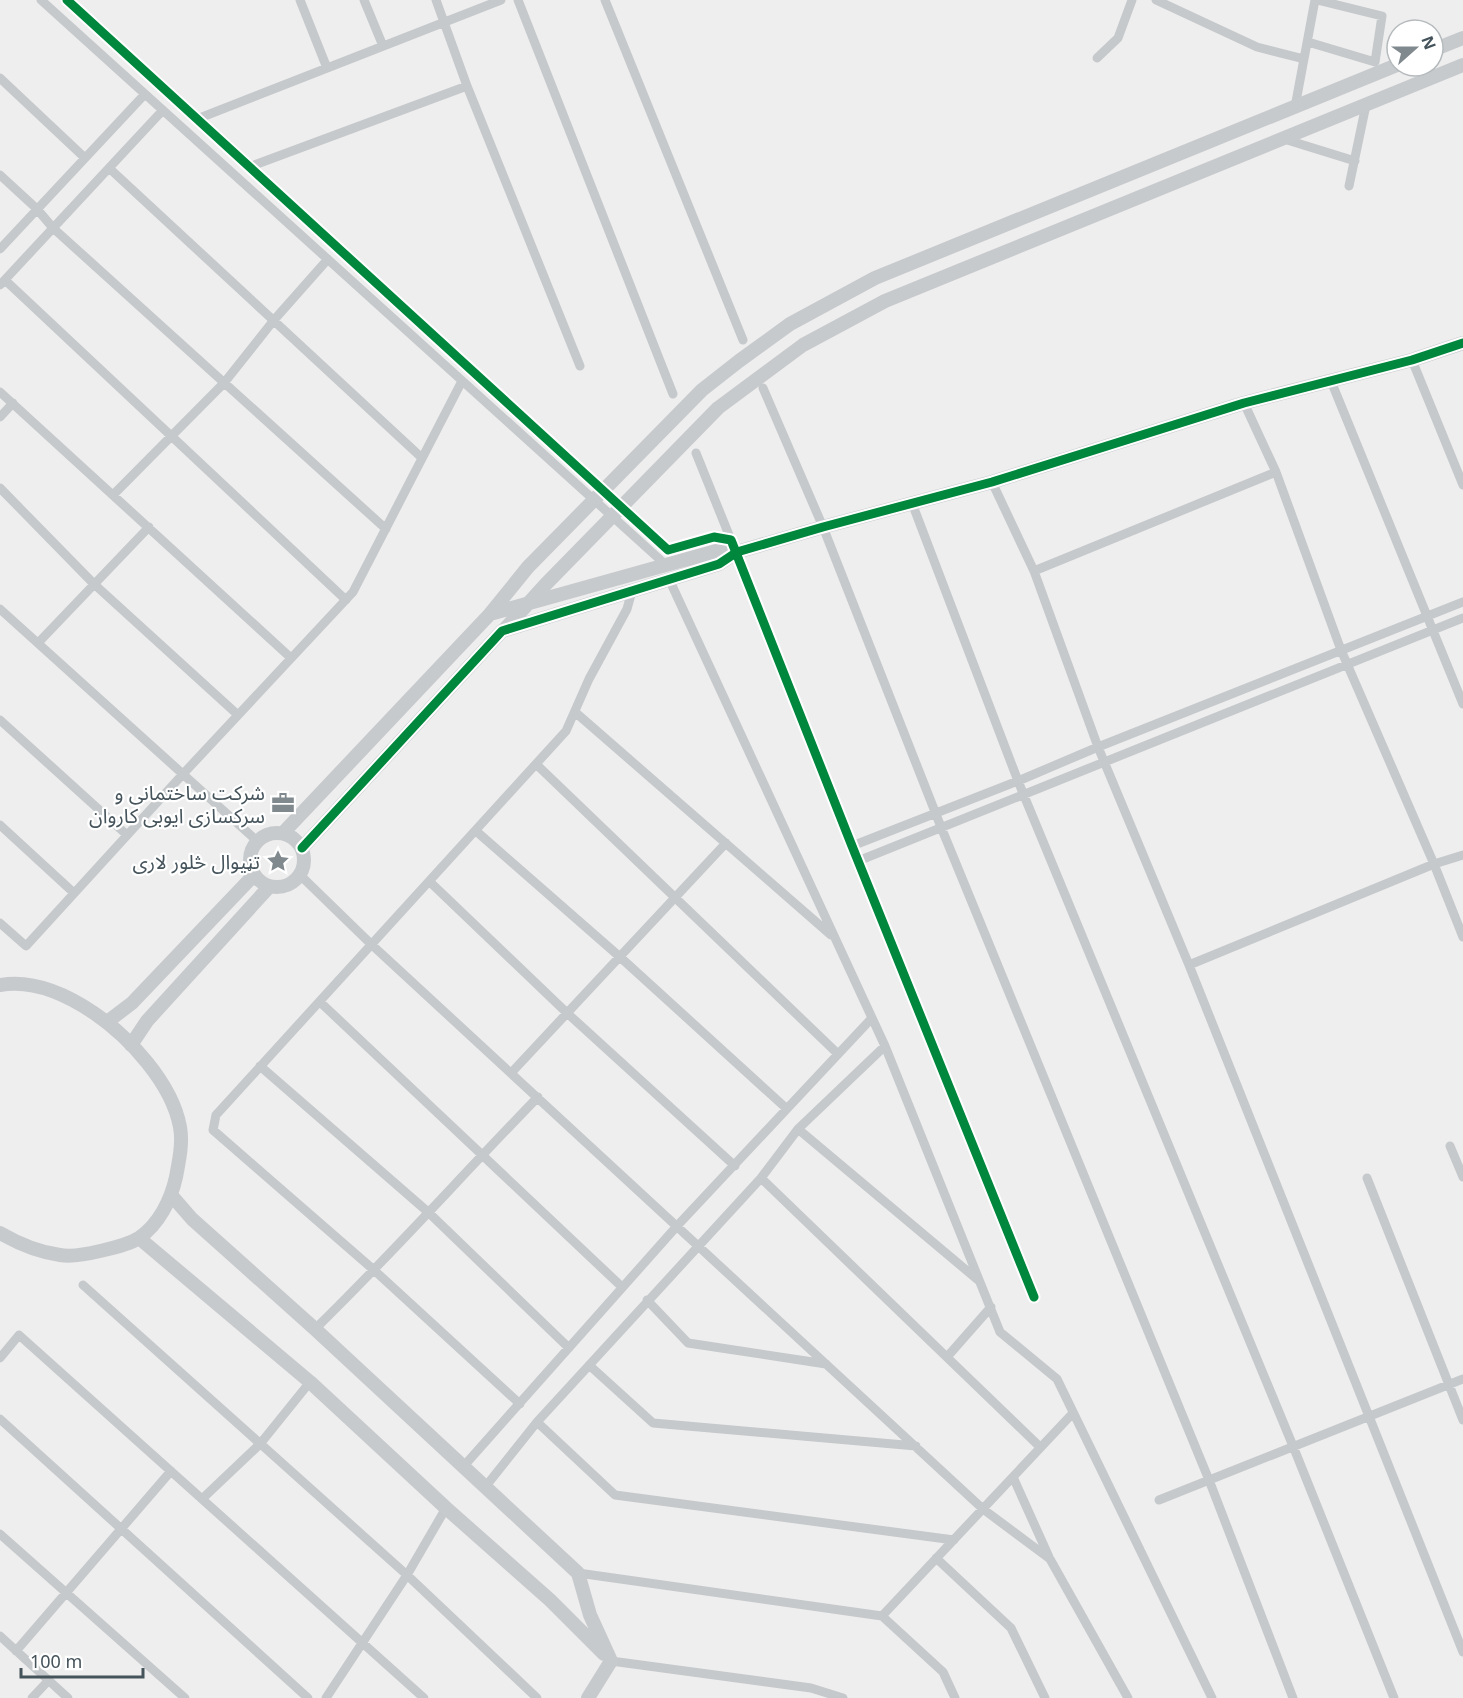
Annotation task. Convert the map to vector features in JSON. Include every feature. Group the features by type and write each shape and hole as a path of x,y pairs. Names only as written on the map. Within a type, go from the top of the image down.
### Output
{"street":[{"path":"41,0 462,381 599,495"},
{"path":"67,0 599,495 666,565"},
{"path":"300,0 327,68"},
{"path":"364,0 383,46"},
{"path":"436,0 467,86 580,366"},
{"path":"197,119 501,0"},
{"path":"518,0 673,394"},
{"path":"605,0 743,340"},
{"path":"1097,58 1118,38 1132,0"},
{"path":"1156,0 1257,46 1304,59"},
{"path":"1295,107 1316,0 1382,16 1375,62 1308,42"},
{"path":"1445,45 1463,38"},
{"path":"302,848 527,604 718,408 803,345 885,301 1463,65"},
{"path":"283,833 490,614 528,567 702,390 790,324 875,278 1385,70"},
{"path":"0,78 85,158"},
{"path":"249,167 467,86"},
{"path":"1342,88 1351,111"},
{"path":"0,249 145,94"},
{"path":"1348,186 1366,105"},
{"path":"163,110 2,283 171,436 346,600"},
{"path":"1284,139 1355,161"},
{"path":"109,168 422,458"},
{"path":"0,175 37,209 53,228 386,529"},
{"path":"113,495 224,383 274,320 328,260"},
{"path":"490,614 734,546 823,527 992,483 1244,403 1412,360 1463,343"},
{"path":"1412,360 1463,485"},
{"path":"0,923 26,946 353,592 462,381"},
{"path":"1331,381 1463,704"},
{"path":"763,388 823,527 941,827 1209,1480 1293,1698"},
{"path":"0,392 291,658"},
{"path":"1244,403 1276,472 1341,650 1434,864 1463,937"},
{"path":"0,417 13,404"},
{"path":"696,453 1034,1297"},
{"path":"1034,572 1276,472"},
{"path":"992,483 1034,572 1098,747 1189,965 1463,1652"},
{"path":"0,488 94,584 238,715"},
{"path":"912,503 1023,794 1293,1446 1394,1698"},
{"path":"617,512 668,550 714,537 734,546"},
{"path":"38,643 149,527"},
{"path":"502,632 720,564 734,546"},
{"path":"669,579 885,1046 1000,1332 1057,1379 1212,1698"},
{"path":"520,1404 375,1271 213,1130 216,1115 566,731 589,680 627,609 632,591"},
{"path":"852,846 1463,602"},
{"path":"0,609 257,841"},
{"path":"0,625 8,616"},
{"path":"858,861 1463,618"},
{"path":"575,712 836,939"},
{"path":"0,720 127,835"},
{"path":"537,765 838,1054"},
{"path":"0,825 74,893"},
{"path":"476,831 620,957 787,1109"},
{"path":"283,833 291,836 302,848 305,858 300,875 287,886 269,887 254,875 250,858 257,841 265,835 283,833"},
{"path":"512,1072 726,843"},
{"path":"1189,965 1434,864 1463,855"},
{"path":"107,1022 132,1003 254,875"},
{"path":"300,875 372,945 983,1509 1050,1559"},
{"path":"430,882 567,1013 735,1166"},
{"path":"131,1045 147,1021 269,887"},
{"path":"0,985 13,983 39,986 74,1000 107,1022 131,1045 171,1097 180,1128 180,1160 172,1196 158,1219 139,1238 107,1250 62,1256 40,1251 0,1233"},
{"path":"320,1002 622,1287"},
{"path":"463,1467 677,1226 872,1018"},
{"path":"486,1486 537,1422 761,1178 798,1130 885,1046"},
{"path":"260,1066 428,1212 569,1348"},
{"path":"315,1329 375,1271 481,1155 538,1097"},
{"path":"798,1130 980,1282"},
{"path":"1450,1146 1463,1177"},
{"path":"761,1178 1040,1448"},
{"path":"1367,1179 1463,1420"},
{"path":"172,1196 192,1220 315,1329 578,1573 590,1615 611,1661"},
{"path":"139,1238 310,1382 446,1508 550,1600 611,1661 811,1688 843,1698"},
{"path":"83,1286 407,1575 537,1698"},
{"path":"647,1300 688,1343 827,1364"},
{"path":"946,1358 991,1307"},
{"path":"0,1358 19,1335 424,1698"},
{"path":"589,1365 652,1423 916,1446"},
{"path":"1159,1500 1463,1378"},
{"path":"202,1499 260,1444 310,1382"},
{"path":"882,1616 1073,1413"},
{"path":"0,1419 308,1698"},
{"path":"537,1422 615,1495 954,1540"},
{"path":"16,1651 171,1471"},
{"path":"1013,1477 1050,1559 1128,1698"},
{"path":"326,1698 407,1575 446,1508"},
{"path":"0,1534 185,1698"},
{"path":"936,1558 1011,1628 1045,1698"},
{"path":"578,1573 882,1616 943,1672 955,1698"},
{"path":"1453,1626 1463,1621"},
{"path":"0,1636 68,1698"},
{"path":"588,1698 611,1661"},
{"path":"32,1698 48,1680"}],"cycle path":[{"path":"67,0 668,550 714,537 731,540 1034,1297"},
{"path":"302,848 502,631 719,564 737,552 992,482 1244,403 1412,360 1463,343"}],"place":[{"name":"شرکت ساختمانی و سرکسازی ایوبی کاروان","path":"283,803"},
{"name":"تڼیوال څلور لاری","path":"278,861"}]}
